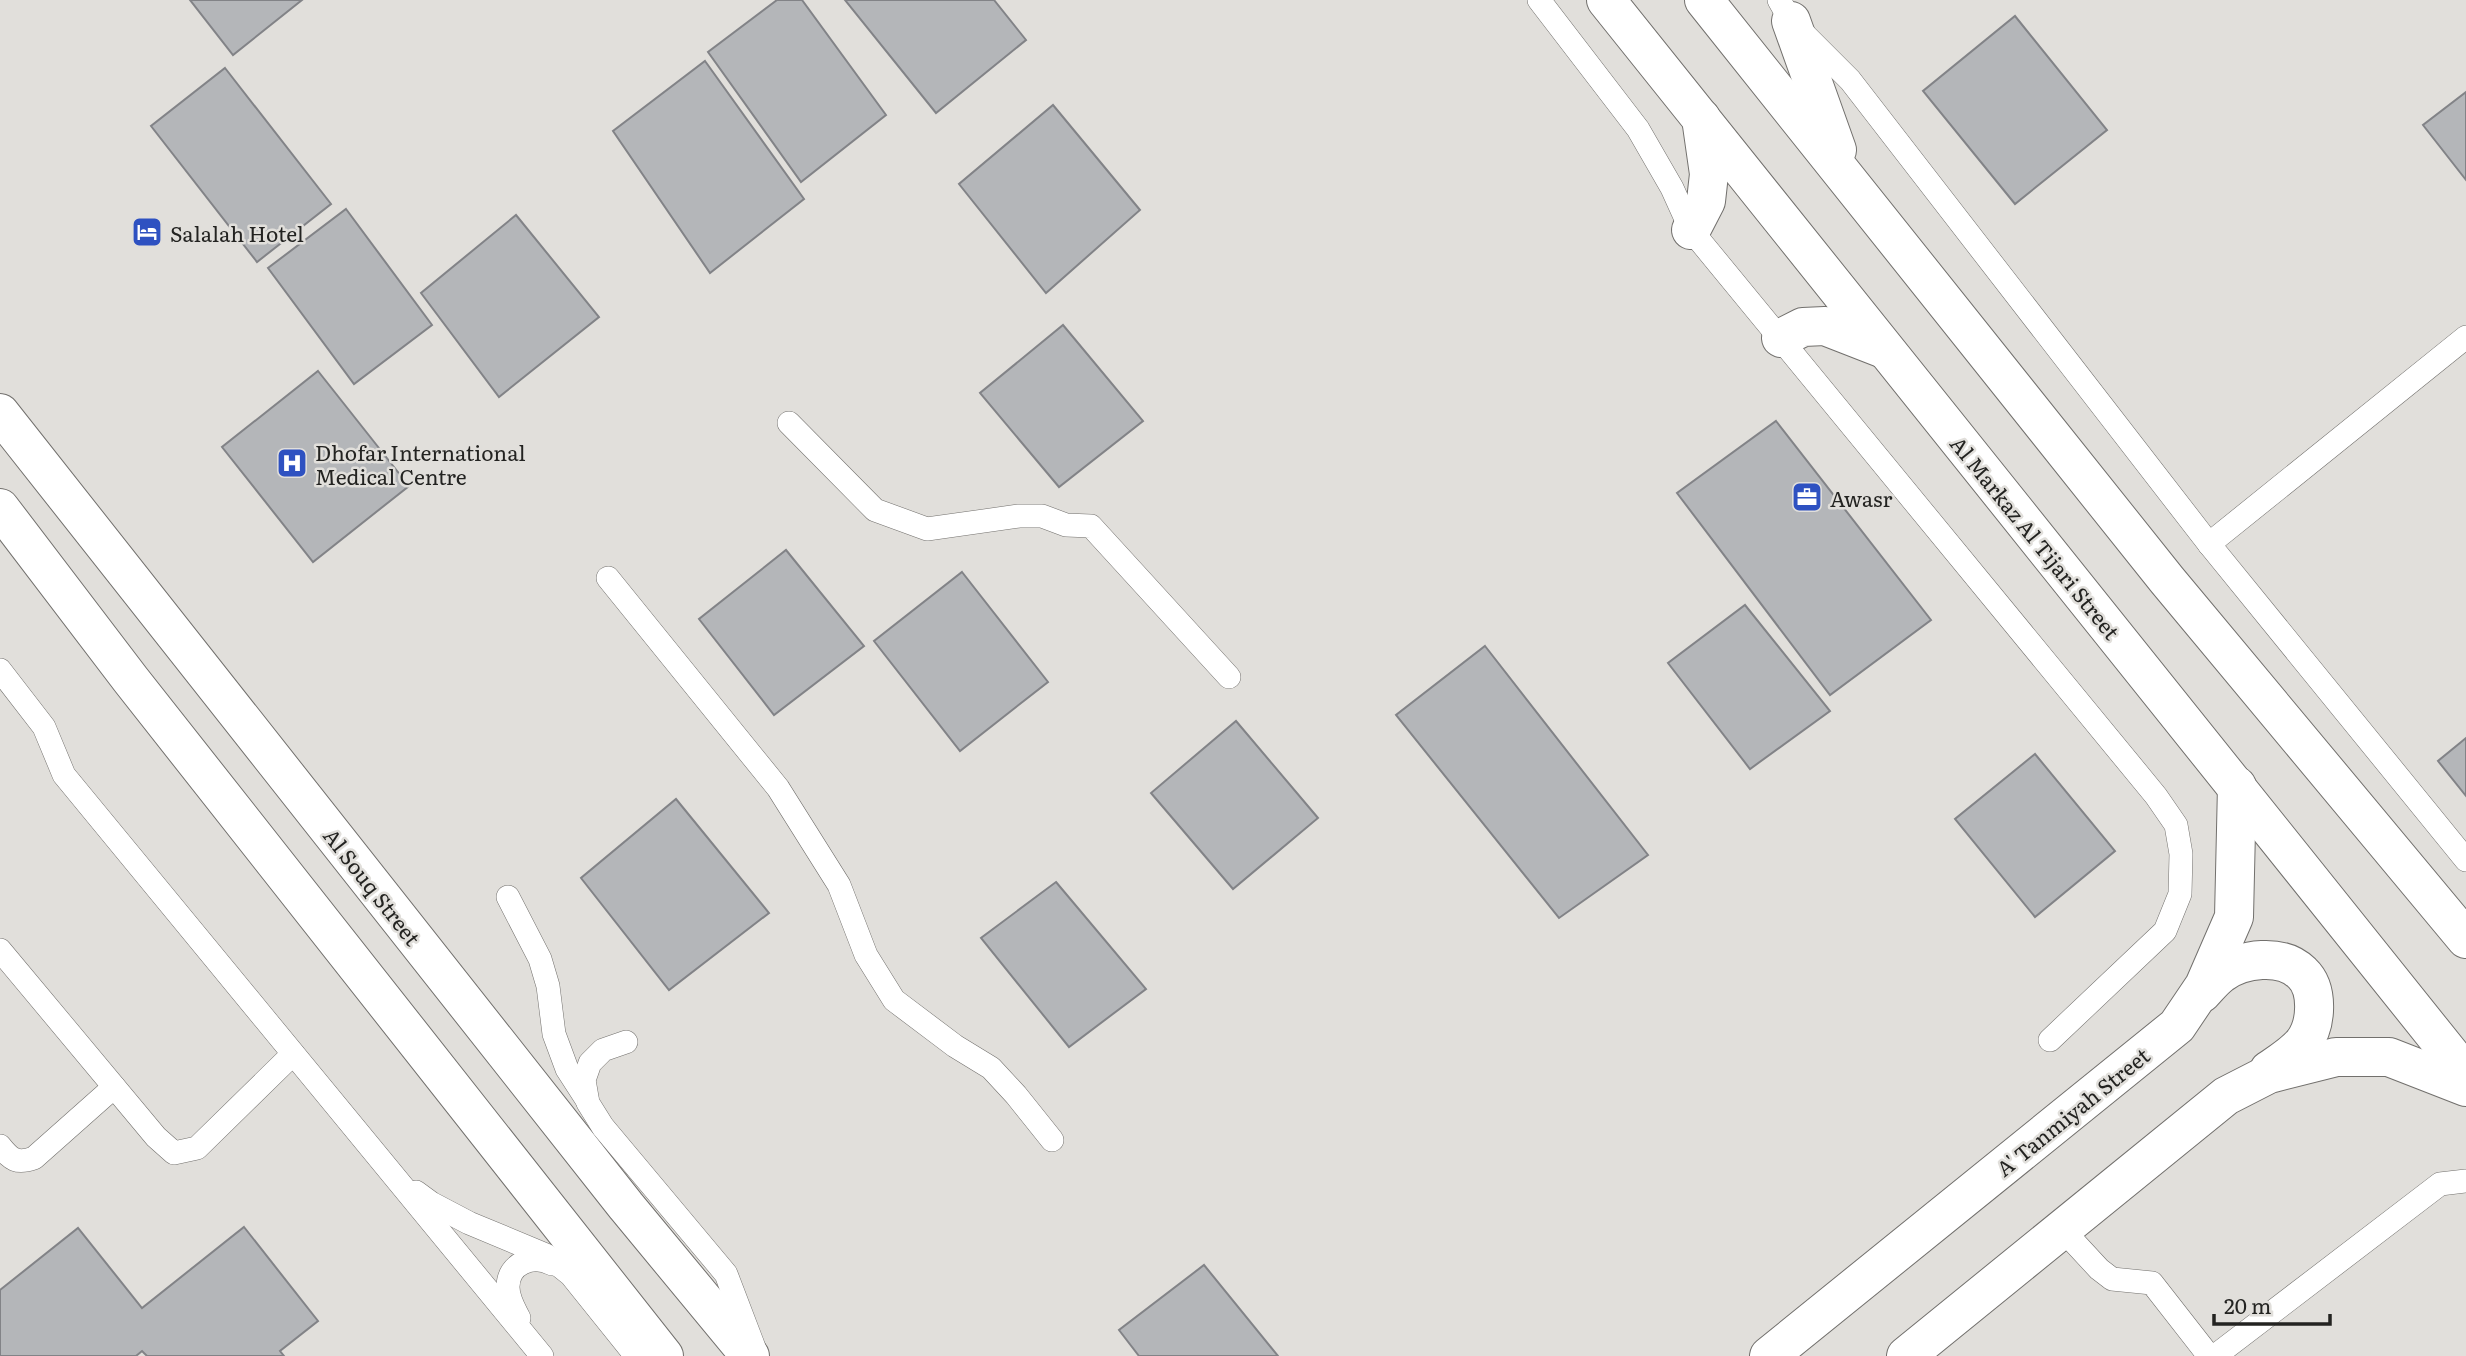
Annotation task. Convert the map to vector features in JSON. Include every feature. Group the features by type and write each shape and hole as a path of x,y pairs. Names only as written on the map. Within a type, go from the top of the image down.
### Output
{"street":[{"name":"Al Markaz Al Tijari Street","path":"1606,0 2466,1074"},
{"path":"1704,0 2166,580 2466,939"},
{"path":"1785,11 1847,179"},
{"path":"1691,230 1706,201 1709,174 1702,118"},
{"path":"1782,338 1803,327 1825,326 1885,349"},
{"name":"Al Souq Street","path":"0,413 626,1206 750,1356"},
{"path":"0,508 139,691 664,1356"},
{"name":"A' Tanmiyah Street","path":"1769,1356 2177,1026 2196,1000 2226,940 2234,917 2237,786"},
{"path":"1906,1356 2226,1096 2289,1057 2304,1042 2313,1023 2315,1000 2303,973 2282,962 2252,960 2221,973 2196,1000"},
{"path":"2253,1081 2336,1057 2389,1057 2466,1087"}],"lane":[{"path":"1539,0 1637,129 1672,188 1691,230 2156,796 2176,825 2181,854 2180,894 2165,931 2050,1040"},
{"path":"1785,11 1850,80 2209,544 2466,860"},
{"path":"2209,544 2466,337"},
{"path":"789,423 875,510 927,529 1019,516 1042,516 1066,525 1091,526 1229,677"},
{"path":"608,578 778,789 839,885 866,955 894,1000 991,1068 1017,1095 1052,1140"},
{"path":"0,670 44,727 64,775 538,1351"},
{"path":"508,897 540,959 548,986 554,1034 567,1069 603,1127 726,1274 757,1356"},
{"path":"0,950 156,1137 174,1153 197,1148 293,1054"},
{"path":"588,1103 584,1080 590,1063 603,1050 626,1042"},
{"path":"0,1146 11,1159 22,1162 34,1158 114,1087"},
{"path":"392,1173 431,1203 469,1223 546,1255 571,1275 636,1356"},
{"path":"2215,1356 2440,1184 2466,1181"},
{"path":"2062,1229 2099,1269 2112,1279 2152,1283 2209,1356"},
{"path":"538,1351 511,1303 508,1288 510,1275 519,1264 531,1259 546,1261 571,1275"}],"building":[{"path":"190,0 302,0 233,55"},
{"path":"777,0 802,0 886,115 801,182 708,52"},
{"path":"845,0 994,0 1026,40 936,113"},
{"path":"2015,16 2107,130 2015,204 1923,91"},
{"path":"705,61 804,199 710,273 613,131"},
{"path":"225,68 331,204 257,262 151,126"},
{"path":"2466,92 2466,180 2423,125"},
{"path":"1053,105 1140,210 1046,293 959,184"},
{"path":"346,209 432,325 354,384 268,268"},
{"path":"516,215 599,317 499,397 421,293"},
{"path":"1063,325 1143,421 1059,487 980,393"},
{"path":"318,371 409,486 313,562 222,447"},
{"path":"1776,421 1931,620 1830,695 1677,493"},
{"path":"786,550 864,646 774,715 699,619"},
{"path":"962,572 1048,682 960,751 874,641"},
{"path":"1745,605 1830,711 1750,769 1668,663"},
{"path":"1485,646 1648,855 1559,918 1396,715"},
{"path":"1236,721 1318,818 1233,889 1151,793"},
{"path":"2466,738 2466,796 2438,761"},
{"path":"2035,754 2115,851 2035,917 1955,819"},
{"path":"676,799 769,913 669,990 581,878"},
{"path":"1056,882 1146,989 1069,1047 981,938"},
{"path":"244,1227 318,1321 280,1351 284,1356 147,1356 142,1351 136,1356 0,1356 0,1290 78,1228 142,1308"},
{"path":"1204,1265 1278,1356 1139,1356 1119,1330"}],"place":[{"name":"Salalah Hotel","path":"147,232"},
{"name":"Dhofar International Medical Centre","path":"292,463"},
{"name":"Awasr","path":"1807,497"}]}
